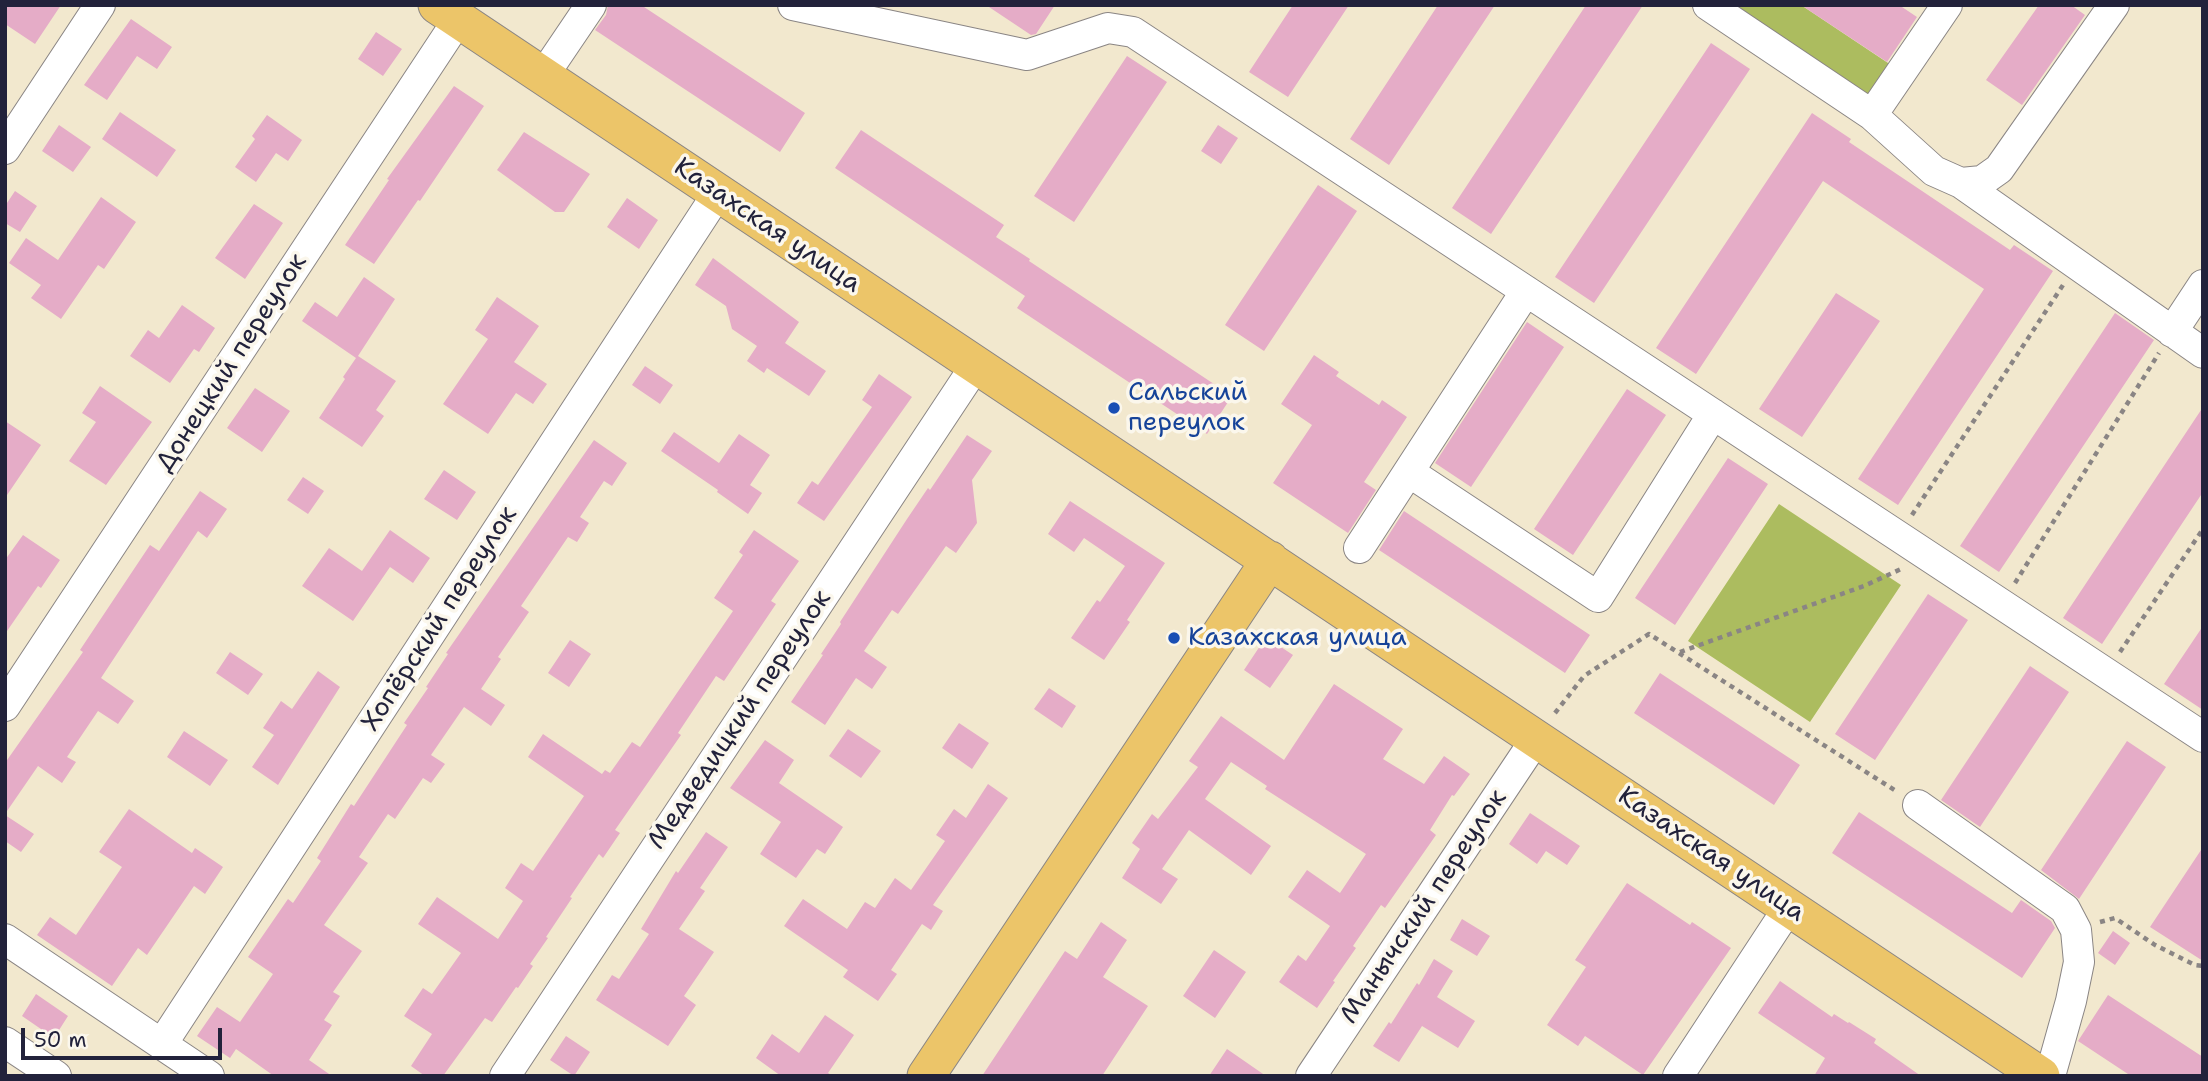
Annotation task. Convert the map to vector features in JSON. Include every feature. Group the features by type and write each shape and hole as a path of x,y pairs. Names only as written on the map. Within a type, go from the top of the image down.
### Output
{"main road":[{"name":"Казахская улица","path":"447,12 2041,1076"},
{"path":"926,1076 1270,561"}],"street":[{"path":"5,149 100,5"},
{"path":"543,76 591,5"},
{"path":"793,5 1027,54 1108,28 1133,32 2203,737"},
{"path":"1708,5 1872,115 1934,171 1961,183 2203,353"},
{"path":"1872,115 1947,5"},
{"path":"1961,183 1982,181 1999,169 2109,7"},
{"name":"Донецкий переулок","path":"5,706 447,12"},
{"name":"Хопёрский переулок","path":"162,1044 718,193"},
{"path":"2172,332 2203,285"},
{"path":"1359,548 1526,291"},
{"name":"Медведицкий переулок","path":"505,1076 976,365"},
{"path":"1409,472 1598,597 1713,414"},
{"name":"Манычский переулок","path":"1311,1076 1536,738"},
{"path":"1918,805 2065,909 2076,930 2078,962 2071,1001 2050,1076"},
{"path":"1678,1076 1789,907"},
{"path":"5,939 209,1076"},
{"path":"5,1042 56,1076"}],"path":[{"path":"1898,536 2076,265"},
{"path":"2001,604 2172,332"},
{"path":"2106,673 2203,529"},
{"path":"1679,653 1864,586 1928,556"},
{"path":"1536,738 1584,676 1649,634 1918,805"},
{"path":"2076,930 2115,918 2155,945 2195,965 2203,966"}],"green space":[{"path":"1708,5 1801,5 1891,65 1862,108"},
{"path":"1779,504 1901,585 1810,722 1688,641"}],"building":[{"path":"5,5 61,5 35,44 5,24"},
{"path":"608,5 641,5 805,113 780,152 595,30 606,15"},
{"path":"986,5 1055,5 1036,34 1031,35"},
{"path":"1293,5 1349,5 1288,97 1249,72"},
{"path":"1438,5 1495,5 1389,165 1350,139"},
{"path":"1586,5 1643,5 1491,234 1452,208"},
{"path":"1801,5 1899,5 1917,17 1887,62"},
{"path":"2039,5 2071,5 2085,15 2022,105 1986,80"},
{"path":"131,19 172,47 157,69 137,56 107,100 84,85"},
{"path":"376,32 402,49 383,76 358,59"},
{"path":"1711,43 1750,69 1594,303 1555,277"},
{"path":"1127,56 1167,82 1074,222 1034,196"},
{"path":"454,86 484,106 374,264 345,245 389,180 387,179"},
{"path":"120,112 176,150 157,177 102,139"},
{"path":"1812,113 1851,139 1849,142 2010,250 2014,245 2053,271 1898,505 1858,479 1984,289 1823,181 1696,374 1656,348"},
{"path":"267,115 302,140 288,161 276,153 256,182 235,167 255,139 252,136"},
{"path":"59,125 91,147 73,172 42,151"},
{"path":"1218,125 1238,138 1221,164 1201,151"},
{"path":"861,130 1004,225 996,237 1030,259 1029,261 1232,396 1207,434 1017,308 1025,296 835,168"},
{"path":"524,132 590,174 564,212 555,212 497,170"},
{"path":"1318,185 1357,211 1264,351 1225,325"},
{"path":"15,191 37,206 20,232 5,223 5,206"},
{"path":"101,197 136,222 104,269 98,265 61,319 31,298 41,285 9,263 26,238 58,260"},
{"path":"627,198 658,220 639,249 607,227"},
{"path":"254,204 283,223 245,279 215,258"},
{"path":"713,258 799,322 785,343 826,371 809,396 767,368 764,373 747,361 757,346 732,329 726,306 695,285"},
{"path":"364,277 395,299 358,356 396,381 376,410 384,416 362,447 319,418 356,358 302,321 315,302 337,317"},
{"path":"1836,293 1880,321 1802,437 1759,409"},
{"path":"497,297 539,326 514,362 547,384 533,404 516,393 488,434 443,404 488,339 475,330"},
{"path":"182,305 215,328 199,352 194,349 170,383 130,356 148,330 159,338"},
{"path":"2115,313 2154,340 1999,572 1960,546"},
{"path":"1527,322 1564,347 1471,487 1435,463"},
{"path":"1314,355 1339,372 1336,376 1379,405 1382,400 1407,417 1364,482 1376,490 1348,533 1273,483 1312,425 1281,404"},
{"path":"645,366 673,385 660,404 632,385"},
{"path":"879,374 912,397 824,521 797,503 812,481 818,485 872,407 862,400"},
{"path":"100,386 152,422 106,485 69,461 96,422 82,413"},
{"path":"255,388 290,411 262,452 227,428"},
{"path":"1627,389 1666,415 1573,555 1534,529"},
{"path":"2203,407 2203,492 2102,644 2063,618"},
{"path":"5,421 41,445 5,498"},
{"path":"674,432 719,463 739,434 770,455 750,485 762,493 748,514 661,451"},
{"path":"967,435 992,451 972,480 977,523 956,553 946,546 898,614 892,610 864,651 887,667 872,689 856,678 825,725 791,702 907,519"},
{"path":"594,440 627,463 612,486 604,481 580,517 589,523 577,542 568,537 521,606 529,612 498,657 501,659 481,689 505,705 491,726 464,707 431,755 445,764 431,783 423,778 395,819 388,814 359,857 368,863 324,925 362,951 333,992 340,996 324,1020 332,1025 309,1060 332,1076 274,1076 236,1049 230,1058 197,1036 217,1007 240,1022 273,974 248,957 288,899 293,903 321,861 317,858 351,804 354,806 407,725 404,723 428,688 426,687 448,654 446,653"},
{"path":"1728,458 1768,484 1675,625 1635,598"},
{"path":"444,470 476,492 457,520 424,499"},
{"path":"303,477 324,491 308,514 287,500"},
{"path":"200,491 227,509 207,538 198,531 101,678 134,701 118,724 98,711 67,757 76,762 62,783 38,766 5,814 5,763 83,652 80,650 150,545 159,551"},
{"path":"1070,501 1165,563 1104,660 1071,638 1125,566 1084,538 1074,552 1048,534"},
{"path":"1404,511 1590,635 1565,673 1379,550"},
{"path":"390,530 430,558 413,583 390,567 353,621 302,586 329,548 362,571"},
{"path":"754,530 799,561 771,601 776,604 724,681 716,676 678,733 681,735 615,830 620,833 603,858 599,854 570,897 572,898 546,937 548,938 530,964 533,966 518,988 516,987 492,1022 485,1018 443,1076 425,1076 411,1066 432,1034 404,1016 423,988 432,994 461,953 418,924 437,897 498,939 523,901 505,888 521,863 533,871 584,796 528,757 543,734 602,774 605,770 610,773 632,742 640,747 733,611 714,598 743,555 739,552"},
{"path":"23,535 60,560 41,588 38,586 5,634 5,560"},
{"path":"1928,594 1968,620 1875,760 1835,734"},
{"path":"2203,626 2203,710 2164,684"},
{"path":"1266,637 1293,655 1270,688 1244,670"},
{"path":"570,640 591,654 569,687 548,673"},
{"path":"230,652 263,674 248,695 216,673"},
{"path":"2030,666 2069,692 1980,827 1941,800"},
{"path":"318,671 340,687 278,785 252,767 274,735 263,728 281,701 292,709"},
{"path":"1660,673 1800,765 1774,805 1634,713"},
{"path":"1334,684 1403,729 1383,759 1424,784 1444,756 1470,774 1454,796 1452,795 1430,830 1436,835 1385,908 1381,905 1353,946 1356,948 1317,1008 1279,982 1298,955 1306,961 1330,926 1288,897 1307,870 1340,893 1366,854 1265,789 1267,786 1231,762 1205,799 1271,846 1251,875 1189,830 1162,869 1178,879 1161,904 1122,878 1140,849 1132,843 1152,814 1158,819 1198,767 1189,761 1221,716 1284,760"},
{"path":"1049,688 1076,706 1062,728 1034,709"},
{"path":"959,723 989,743 972,769 942,748"},
{"path":"848,729 881,751 861,778 829,756"},
{"path":"184,731 228,760 210,786 167,757"},
{"path":"765,740 794,760 779,783 843,827 825,854 817,849 796,878 760,854 781,822 730,788"},
{"path":"2127,741 2166,767 2079,899 2041,870"},
{"path":"988,784 1008,798 933,905 943,911 931,930 922,924 891,970 897,974 878,1001 843,977 848,970 784,926 803,899 847,929 865,902 875,908 895,878 911,890 945,841 936,835 954,809 966,818"},
{"path":"129,809 192,853 195,848 223,867 205,894 194,886 147,955 138,948 112,986 37,935 50,917 76,935 122,867 99,852"},
{"path":"1859,812 2012,913 2021,900 2051,921 2055,928 2022,978 1832,853"},
{"path":"1530,813 1580,846 1567,865 1546,851 1537,864 1509,844"},
{"path":"5,815 34,834 21,852 5,841"},
{"path":"706,832 728,847 700,888 705,891 679,929 714,952 684,996 696,1005 668,1046 596,1000 612,975 619,979 649,934 641,929 676,871 678,873"},
{"path":"2203,847 2203,961 2150,927"},
{"path":"1627,883 1690,925 1692,922 1731,948 1643,1075 1585,1036 1578,1046 1547,1025 1586,967 1575,960"},
{"path":"1462,919 1490,936 1477,956 1450,940"},
{"path":"1101,922 1127,940 1103,977 1148,1006 1102,1076 982,1076 1065,951 1077,959"},
{"path":"2113,931 2130,943 2115,965 2098,953"},
{"path":"1214,950 1246,972 1215,1018 1183,996"},
{"path":"1434,959 1453,971 1437,997 1475,1021 1458,1048 1422,1026 1399,1062 1373,1046 1389,1022 1391,1024 1417,983 1419,985"},
{"path":"1780,981 1832,1017 1834,1014 1876,1039 1874,1043 1921,1076 1814,1076 1825,1058 1758,1013"},
{"path":"36,994 68,1016 54,1038 22,1016"},
{"path":"2108,995 2203,1057 2203,1076 2131,1076 2078,1041"},
{"path":"825,1015 854,1035 828,1073 833,1076 781,1076 756,1058 772,1034 799,1053"},
{"path":"566,1036 590,1052 574,1076 550,1060"},
{"path":"1227,1049 1266,1076 1209,1076"}],"place":[{"name":"Сальский переулок","path":"1114,408"},
{"name":"Казахская улица","path":"1174,638"}]}
